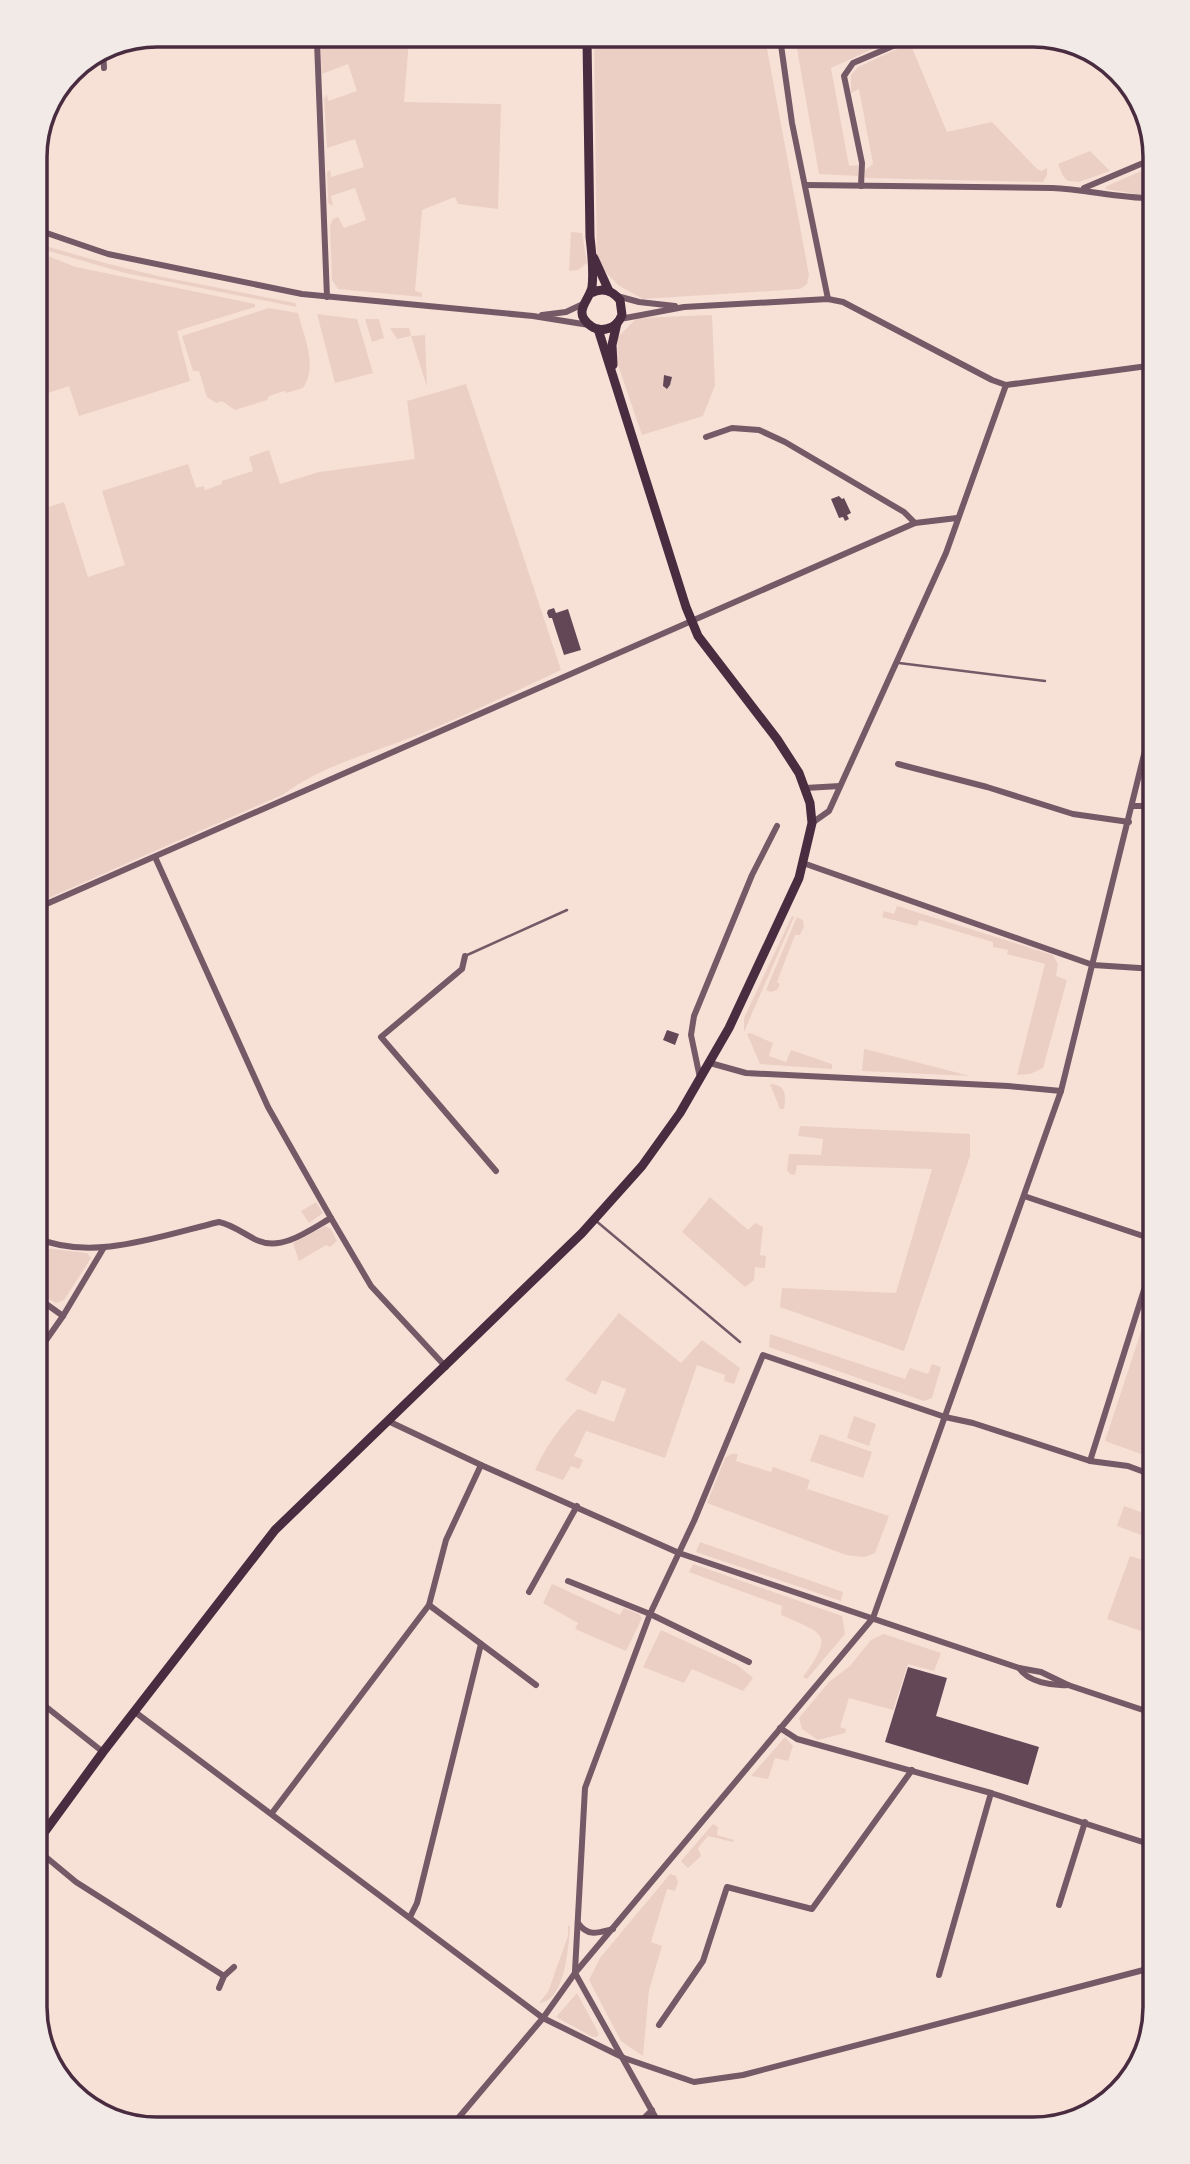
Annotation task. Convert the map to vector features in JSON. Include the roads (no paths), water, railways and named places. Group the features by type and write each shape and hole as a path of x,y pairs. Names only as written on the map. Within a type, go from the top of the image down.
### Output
{"main road":[{"path":"47,1830 103,1752 275,1530 595,1220 642,1166 680,1113 710,1063 800,878 812,823 805,788 799,773 776,739 698,636 613,374 594,327 584,317 583,304 591,293 593,256 590,237 587,47"},
{"path":"593,256 613,294 622,305 612,345 613,374"},
{"path":"591,293 600,290 613,294"},
{"path":"594,327 605,330 619,321"}],"street":[{"path":"317,47 327,298"},
{"path":"781,47 792,122 828,299"},
{"path":"861,186 862,163 844,76 853,63 891,47"},
{"path":"104,61 104,68"},
{"path":"1082,189 1143,163"},
{"path":"805,185 1082,189 1143,198"},
{"path":"47,233 108,254 278,290 327,298 533,316 594,327"},
{"path":"613,294 639,302 684,307"},
{"path":"619,321 684,307 828,299 843,302 1006,385 1143,367"},
{"path":"533,316 566,312 583,304"},
{"path":"812,823 829,811 946,553 1006,385"},
{"path":"706,437 732,428 746,427 772,435 904,512 915,523"},
{"path":"47,904 915,523 957,518"},
{"path":"459,2117 543,2018 575,1973 873,1618 1060,1091 1143,761"},
{"path":"898,764 987,787 1073,814 1129,821"},
{"path":"805,788 840,786"},
{"path":"1132,807 1143,807"},
{"path":"700,1080 691,1035 694,1016 747,887 777,825"},
{"path":"155,857 268,1107 331,1218 371,1286 446,1367"},
{"path":"803,863 835,871 1093,965 1143,968"},
{"path":"465,956 462,969 381,1037 496,1171"},
{"path":"710,1063 746,1073 1060,1091"},
{"path":"1024,1196 1143,1236"},
{"path":"47,1242 103,1249 219,1222 274,1245 286,1242 331,1218"},
{"path":"47,1338 103,1249"},
{"path":"1090,1461 1143,1293"},
{"path":"47,1304 63,1315"},
{"path":"656,2117 575,1973 585,1788 650,1614 679,1553 763,1355 945,1417 973,1423 1090,1461 1128,1466 1143,1472"},
{"path":"388,1421 679,1553 1019,1668 1041,1672 1068,1685 1143,1710"},
{"path":"272,1813 429,1605 446,1541 481,1465"},
{"path":"529,1592 577,1506"},
{"path":"568,1581 650,1614 748,1662"},
{"path":"429,1605 536,1685"},
{"path":"410,1917 417,1903 481,1644"},
{"path":"47,1708 103,1752"},
{"path":"135,1712 543,2018 624,2058 694,2082 743,2075 1143,1970"},
{"path":"780,1728 797,1740 991,1793 1143,1842"},
{"path":"659,2025 703,1961 727,1887 812,1909 912,1770"},
{"path":"939,1975 991,1793"},
{"path":"1059,1905 1085,1822"},
{"path":"47,1857 76,1882 224,1976"},
{"path":"578,1923 584,1931 594,1934 613,1929"},
{"path":"219,1988 224,1976 234,1967"},
{"path":"645,2117 652,2110"}],"lane":[{"path":"896,662 1045,681"},
{"path":"465,956 567,910"},
{"path":"595,1220 740,1342"}]}
